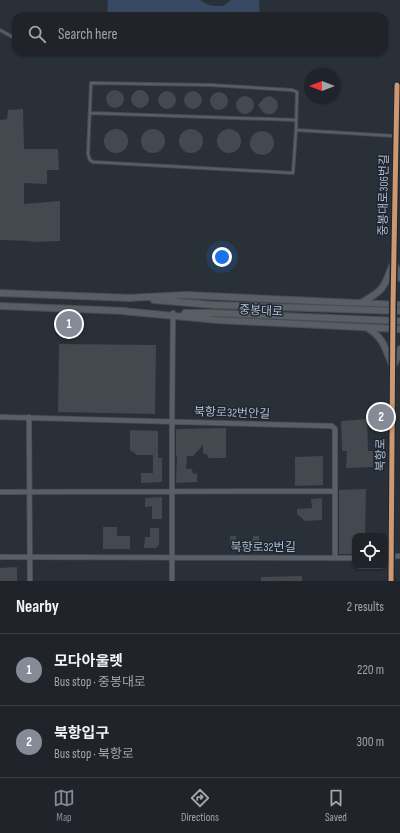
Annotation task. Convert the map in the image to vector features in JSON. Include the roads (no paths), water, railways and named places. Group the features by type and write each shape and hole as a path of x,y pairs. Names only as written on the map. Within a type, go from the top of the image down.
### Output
{"main road":[{"name":"중봉대로306번길","path":"393,305 397,85"},
{"path":"394,261 400,278"},
{"path":"360,303 380,291 386,284 394,261"},
{"name":"중봉대로","path":"0,293 128,298 214,305 400,311"},
{"name":"중봉대로","path":"128,298 186,295 400,305"},
{"name":"북항로","path":"391,581 388,557 393,368 397,328 393,305"},
{"name":"중봉대로","path":"0,306 173,314 217,320 397,328"},
{"name":"중봉대로","path":"173,314 214,313 400,321"},
{"path":"365,327 379,337 393,368"},
{"path":"393,368 400,349"}],"street":[{"path":"172,581 173,314"},
{"name":"북항로32번안길","path":"0,416 332,426 335,436 335,557"},
{"path":"29,417 30,581"},
{"path":"0,492 335,491"},
{"name":"북항로32번길","path":"0,556 352,558"},
{"path":"388,557 400,556"}],"lane":[{"path":"0,30 12,37"},
{"path":"91,83 210,85 292,90 297,92 296,130 292,173 93,162 90,160 88,154 90,113 91,83"},
{"path":"90,113 296,120"},
{"path":"296,130 396,136"}],"water":[{"path":"108,0 200,0 213,6 223,6 231,0 259,0 260,12 107,12"}],"place":[{"name":"모다아울렛","path":"69,324"},
{"name":"북항입구","path":"381,417"}]}
